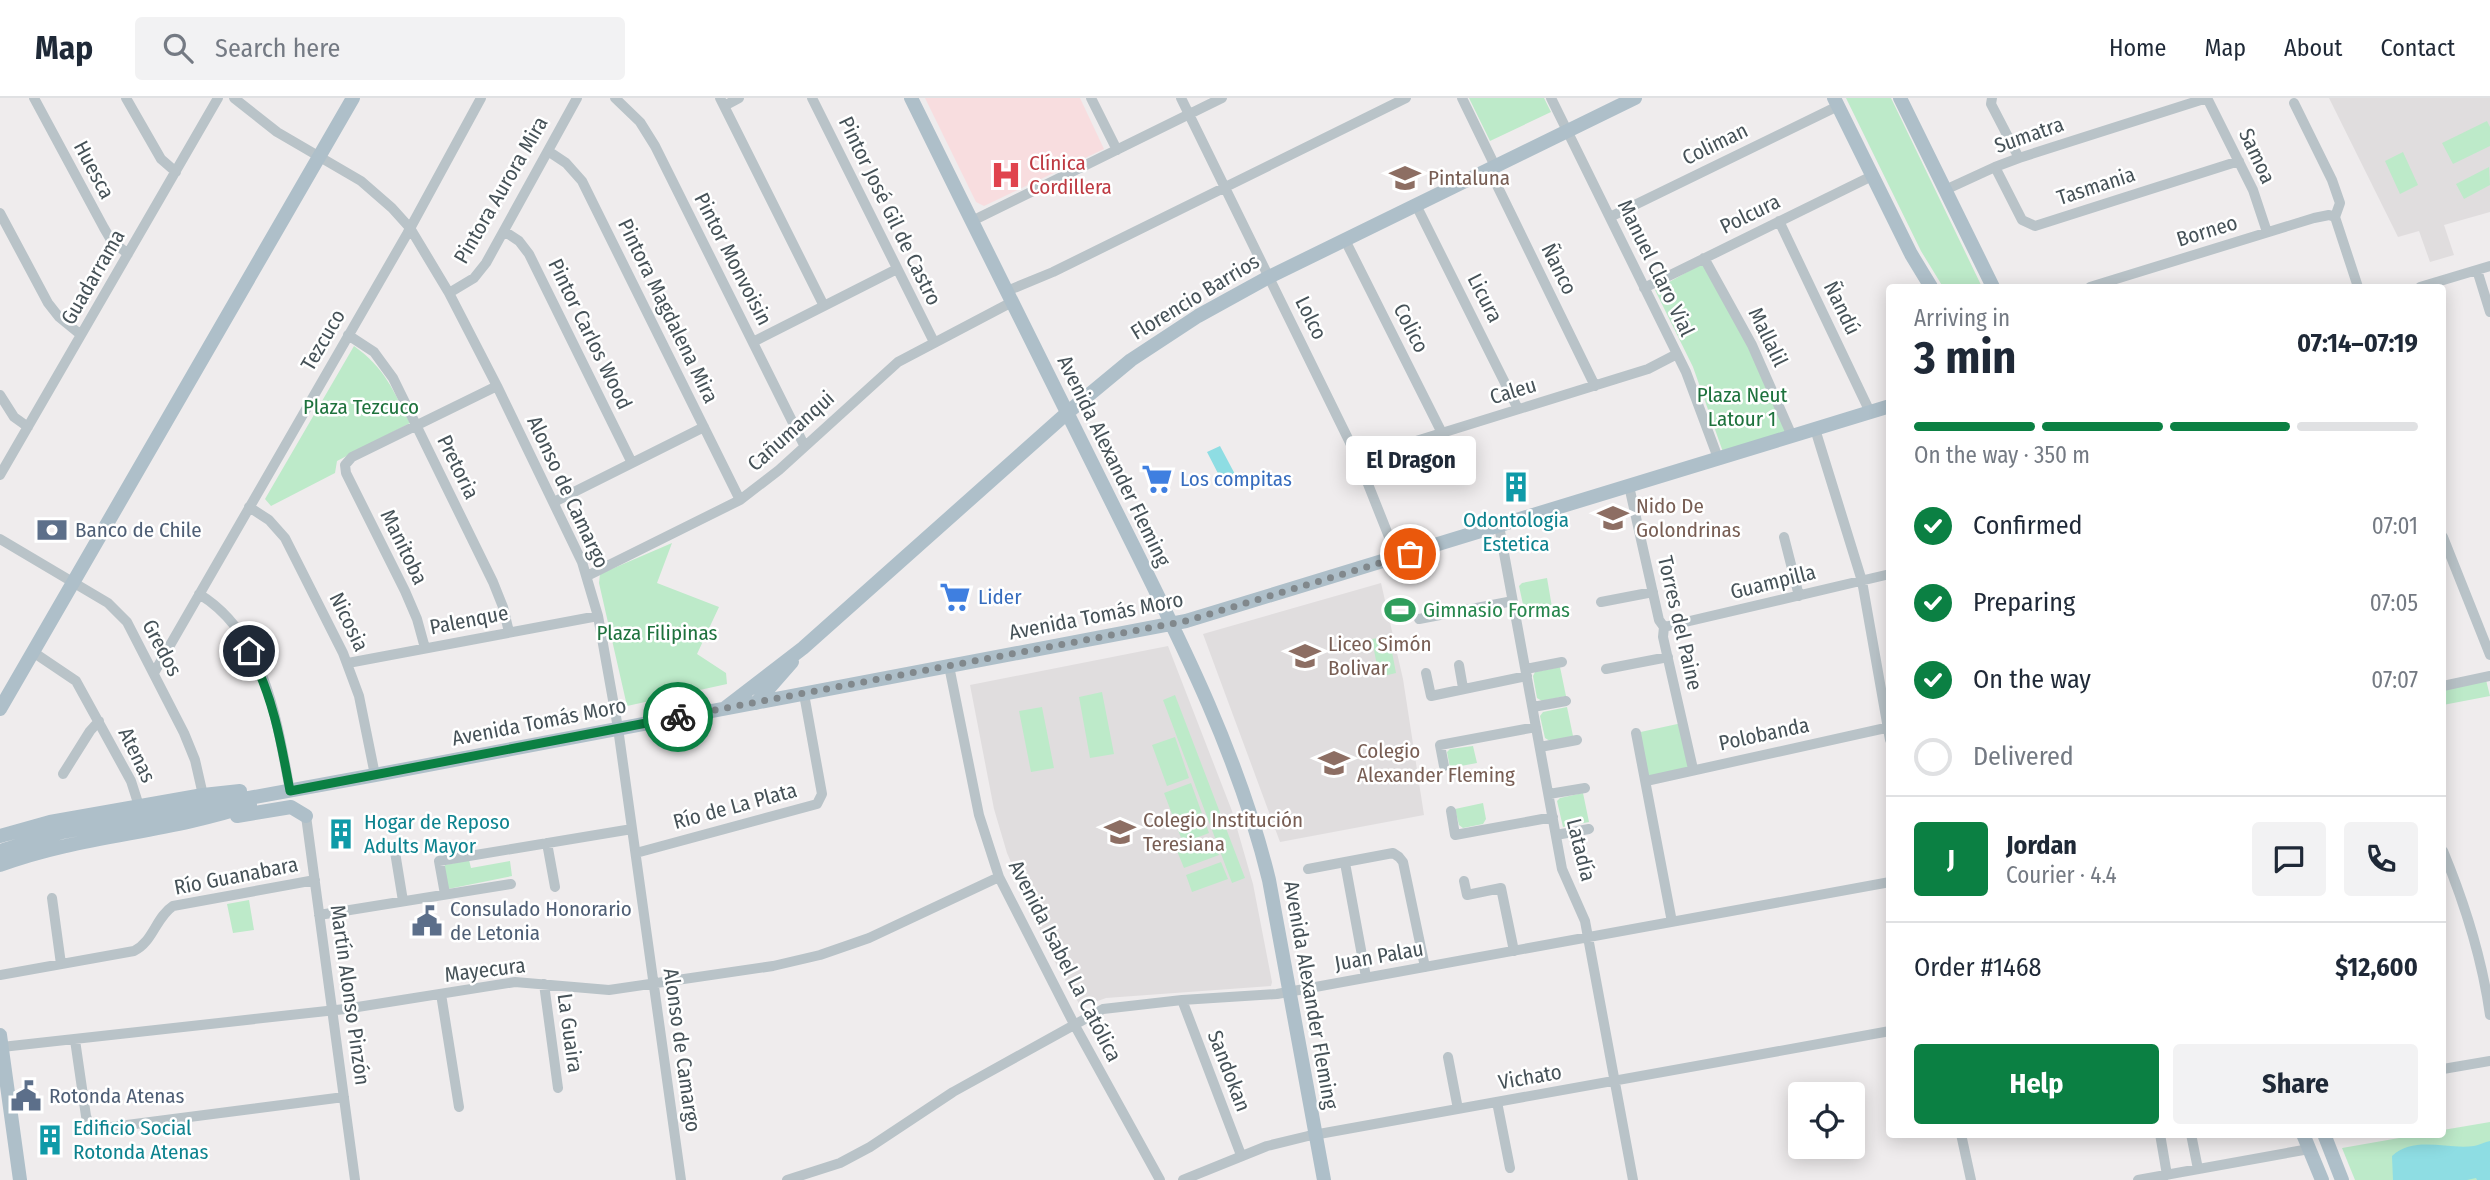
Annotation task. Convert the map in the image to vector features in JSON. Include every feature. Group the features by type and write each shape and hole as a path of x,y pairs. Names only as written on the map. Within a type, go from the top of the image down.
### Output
{"main road":[{"path":"0,709 353,98"},
{"name":"Avenida Alexander Fleming","path":"911,98 1171,624 1229,754 1258,837 1273,899 1324,1180"},
{"name":"Florencio Barrios","path":"724,709 803,648 1067,413 1154,343 1217,304 1269,277 1634,98"},
{"path":"1900,98 1992,284"},
{"path":"1836,102 1910,254 1929,284"},
{"name":"Avenida Tomás Moro","path":"0,851 62,832 1171,624 1216,613 1886,407"},
{"name":"Florencio Barrios","path":"756,703 803,648"},
{"path":"204,819 291,807 306,816 311,787"},
{"name":"Avenida Tomás Moro","path":"0,836 50,822 203,794 290,791"},
{"name":"Avenida Tomás Moro","path":"0,865 36,853 204,819 290,791"},
{"path":"1,1041 20,1180"},
{"path":"1,1100 11,1180"},
{"path":"2305,1138 2322,1180"},
{"path":"2326,1138 2342,1180"}],"street":[{"name":"Huesca","path":"34,98 111,240 128,254"},
{"path":"126,98 160,159 176,172"},
{"name":"Guadarrama","path":"0,475 218,98"},
{"name":"Alonso de Camargo","path":"234,98 270,127 361,181 410,228 449,293 497,386 587,576 598,616 618,728 681,1180"},
{"name":"Tezcuco","path":"154,673 410,228 481,98"},
{"name":"Pintora Aurora Mira","path":"449,293 481,271 577,98"},
{"name":"Pintor Monvoisin","path":"615,98 631,111 648,133 804,445"},
{"path":"739,98 722,102 824,306"},
{"name":"Pintor José Gil de Castro","path":"812,98 934,342"},
{"path":"1091,98 1117,150"},
{"name":"Lolco","path":"1181,98 1358,459 1398,557"},
{"path":"972,221 1222,98"},
{"name":"Cañumanqui","path":"587,576 740,500 779,470 898,362 1053,272 1406,98"},
{"name":"Ñanco","path":"1462,98 1492,168 1595,386"},
{"name":"Manuel Claro Vial","path":"1551,98 1691,383 1718,458"},
{"path":"1992,98 1991,104 2019,158"},
{"name":"Sumatra","path":"1945,190 2019,158 2207,98"},
{"name":"Samoa","path":"2207,98 2253,190 2267,232"},
{"name":"Coliman","path":"1610,217 1836,102"},
{"path":"2294,103 2340,202 2335,217 2357,284"},
{"name":"Pintora Magdalena Mira","path":"548,151 566,163 582,181 740,500"},
{"name":"Tasmania","path":"1995,167 2022,220 2035,226 2239,161"},
{"name":"Polcura","path":"1644,288 1872,176"},
{"name":"Licura","path":"1416,205 1518,410"},
{"path":"0,213 48,303 59,317 81,335"},
{"name":"Borneo","path":"2100,284 2267,232 2329,215 2335,217"},
{"name":"Ñandú","path":"1779,221 1870,412"},
{"name":"Pintor Carlos Wood","path":"504,231 519,241 529,254 632,463"},
{"name":"Colico","path":"1345,240 1442,433"},
{"name":"Mallalil","path":"1704,258 1752,345 1792,436"},
{"path":"2430,284 2490,266"},
{"path":"753,342 897,269"},
{"path":"2477,270 2490,312"},
{"name":"Pretoria","path":"348,335 368,347 384,364 496,589 509,632"},
{"name":"Caleu","path":"1358,459 1648,369 1677,354"},
{"path":"416,425 497,386"},
{"path":"0,395 14,417 28,427"},
{"name":"Manitoba","path":"416,425 349,459 345,465 346,473 411,605 425,648"},
{"path":"554,502 704,427"},
{"path":"1815,429 1862,580 1886,711"},
{"name":"Torres del Paine","path":"1629,486 1659,620 1664,627 1663,638 1693,769"},
{"name":"Nicosia","path":"249,507 269,520 285,538 348,663 361,705 375,775"},
{"name":"Latadía","path":"1499,526 1565,880 1583,916 1588,937 1633,1180"},
{"path":"1784,537 1799,596"},
{"name":"Gredos","path":"0,539 118,612 127,622 195,760 203,794"},
{"path":"2446,545 2490,655"},
{"name":"Guampilla","path":"1664,627 1886,574"},
{"path":"1601,602 1653,592"},
{"path":"199,594 229,618 257,666 277,723 290,791"},
{"path":"1419,619 1513,601"},
{"name":"Palenque","path":"348,663 598,616"},
{"name":"Atenas","path":"33,652 73,678 131,780 139,806"},
{"path":"1606,669 1668,657"},
{"path":"1426,673 1431,696 1562,662"},
{"path":"1459,665 1463,688"},
{"name":"Avenida Isabel La Católica","path":"949,666 979,815 999,877 1074,1024 1160,1180"},
{"path":"2446,685 2490,676"},
{"name":"Río de La Plata","path":"636,853 817,804 822,794 804,694"},
{"path":"1533,707 1566,701"},
{"name":"Atenas","path":"63,774 99,721"},
{"path":"1444,766 1440,746 1536,727"},
{"name":"Polobanda","path":"1646,781 1886,728"},
{"path":"1636,733 1672,922"},
{"path":"1540,747 1577,740"},
{"path":"1549,794 1585,788"},
{"path":"1451,811 1455,835 1553,817"},
{"name":"Martín Alonso Pinzón","path":"306,816 355,1180"},
{"path":"445,894 439,861 632,828"},
{"path":"1556,835 1588,829"},
{"path":"547,843 555,887"},
{"path":"395,852 403,901"},
{"path":"1308,869 1393,853 1399,857 1403,862 1425,967"},
{"path":"2446,859 2468,917 2485,980 2490,1015"},
{"path":"1345,863 1366,978"},
{"name":"Mayecura","path":"1,1041 75,1040 332,1010 516,982 609,990 750,970 820,955 876,935 999,877"},
{"name":"Río Guanabara","path":"0,975 138,949 166,911 173,906 314,880"},
{"path":"1464,881 1467,895 1500,883 1514,951"},
{"name":"Juan Palau","path":"787,1180 840,1163 870,1147 953,1092 1103,1009 1289,992 1886,883"},
{"path":"319,915 511,884"},
{"path":"52,898 61,964"},
{"name":"La Guaira","path":"544,984 558,1088"},
{"path":"441,994 459,1107"},
{"name":"Sandokan","path":"1182,1000 1241,1155"},
{"name":"Vichato","path":"1183,1180 1267,1146 1315,1135 1886,1032"},
{"path":"75,1040 86,1116 89,1124 96,1129 344,1097"},
{"path":"1448,1056 1458,1109"},
{"path":"2446,1068 2490,1061"},
{"path":"1497,1102 1510,1168"},
{"path":"1962,1138 1971,1180"},
{"path":"2161,1138 2167,1175"},
{"path":"2192,1138 2198,1169"},
{"path":"2138,1180 2309,1149"}],"shaded area":[{"name":"Clínica Cordillera","path":"925,98 1080,98 1104,149 984,206 976,202"},
{"path":"2329,98 2490,98 2490,212 2444,225 2454,255 2430,262 2419,231 2398,237"},
{"path":"1381,583 1403,679 1424,815 1280,842 1203,634"},
{"name":"Colegio Institución Teresiana","path":"1168,646 1232,811 1253,884 1272,982 1271,986 1106,998 1081,1007 1051,955 1007,853 994,809 970,685"}],"green space":[{"path":"1469,98 1544,98 1551,112 1490,141"},
{"path":"1846,98 1891,98 1981,284 1941,284 1921,251"},
{"path":"2487,121 2490,127 2490,146 2453,164 2442,143"},
{"path":"2403,152 2418,185 2400,194 2385,161"},
{"path":"2489,167 2490,185 2464,199 2456,184"},
{"name":"Plaza Neut Latour 1","path":"1703,263 1750,346 1787,431 1723,452 1693,367 1655,290"},
{"name":"Plaza Tezcuco","path":"354,346 381,371 410,423 337,461 335,473 271,506 265,499"},
{"name":"Plaza Filipinas","path":"672,543 657,583 719,607 697,654 726,673 727,684 627,706 599,583 600,574"},
{"path":"1547,578 1552,607 1529,611 1524,609 1519,586"},
{"path":"1389,636 1396,673 1379,677 1372,639"},
{"path":"1560,667 1566,696 1542,701 1537,698 1533,676 1535,672"},
{"path":"2486,680 2490,696 2446,704 2446,689"},
{"path":"1102,692 1114,754 1090,758 1079,697"},
{"path":"1175,695 1245,878 1232,883 1163,700"},
{"path":"1042,707 1054,768 1031,772 1019,711"},
{"path":"1567,707 1573,736 1550,741 1545,738 1540,716 1543,712"},
{"path":"1682,723 1693,769 1646,781 1636,733"},
{"path":"1175,737 1189,778 1167,786 1152,745"},
{"path":"1473,746 1477,763 1450,768 1447,752 1450,749"},
{"path":"1191,783 1209,833 1183,843 1164,793"},
{"path":"1583,793 1589,822 1563,827 1557,801"},
{"path":"1483,803 1486,819 1483,824 1463,828 1459,825 1455,809"},
{"path":"1213,838 1219,855 1184,868 1177,851"},
{"path":"469,860 471,868 510,861 512,876 448,889 443,869 445,865"},
{"path":"1221,862 1228,879 1192,892 1186,875"},
{"path":"249,900 254,930 233,933 227,904"},
{"path":"2490,1122 2490,1180 2355,1180 2342,1148 2399,1138 2446,1138 2446,1129"}],"water":[{"path":"1220,446 1237,478 1224,485 1207,452"},
{"path":"2490,1141 2490,1180 2393,1180 2392,1156 2401,1150 2421,1145 2474,1146"}],"way so far":[{"path":"678,717 1186,621 1410,554"}],"place":[{"name":"Clínica Cordillera","path":"1006,175"},
{"name":"Pintaluna","path":"1405,178"},
{"name":"Los compitas","path":"1157,479"},
{"name":"Odontologia Estetica","path":"1516,487"},
{"name":"Nido De Golondrinas","path":"1613,518"},
{"name":"Banco de Chile","path":"52,530"},
{"name":"El Dragon","path":"1410,554"},
{"name":"Lider","path":"955,597"},
{"name":"Gimnasio Formas","path":"1400,610"},
{"name":"Liceo Simón Bolivar","path":"1305,656"},
{"name":"Colegio Alexander Fleming","path":"1334,763"},
{"name":"Colegio Institución Teresiana","path":"1120,832"},
{"name":"Hogar de Reposo Adults Mayor","path":"341,834"},
{"name":"Consulado Honorario de Letonia","path":"427,921"},
{"name":"Rotonda Atenas","path":"26,1096"},
{"name":"Edificio Social Rotonda Atenas","path":"50,1140"}],"route":[{"path":"249,651 274,710 290,791 678,717"}]}
